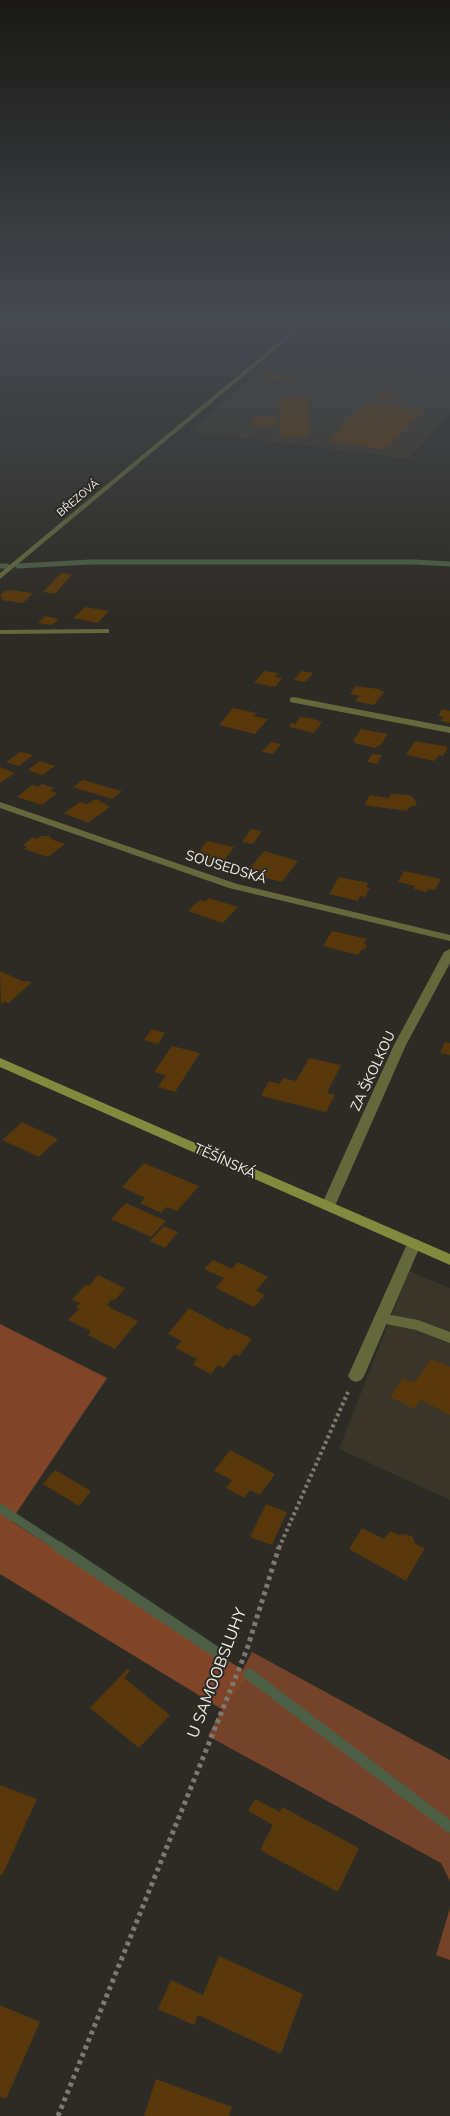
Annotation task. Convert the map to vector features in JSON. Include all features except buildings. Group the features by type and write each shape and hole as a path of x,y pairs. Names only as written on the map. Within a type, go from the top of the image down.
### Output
{"main road":[{"name":"TĚŠÍNSKÁ","path":"0,1062 450,1260"}],"street":[{"name":"BŘEZOVÁ","path":"0,577 190,419"},
{"path":"293,700 450,730"},
{"name":"SOUSEDSKÁ","path":"0,804 233,886 450,938"},
{"name":"ZA ŠKOLKOU","path":"328,1206 400,1045 450,952"},
{"path":"356,1376 414,1244"}],"lane":[{"path":"0,632 106,631"},
{"path":"381,1318 418,1324 450,1338"}],"path":[{"name":"U SAMOOBSLUHY","path":"58,2116 247,1648 280,1546 356,1376"}],"shaded area":[{"path":"204,419 446,419 409,459 190,431"},
{"path":"409,1271 450,1288 450,1500 339,1449"},
{"path":"0,1324 107,1378 11,1521 249,1674 223,1710 0,1574"},
{"path":"252,1652 450,1760 450,1881 441,1863 208,1736"},
{"path":"450,1908 450,1960 436,1955"}],"waterway":[{"path":"18,566 90,562 415,562 450,564"},
{"path":"0,566 7,566"},
{"path":"0,1508 61,1548"},
{"path":"59,1547 224,1657"},
{"path":"249,1674 450,1827"}]}
